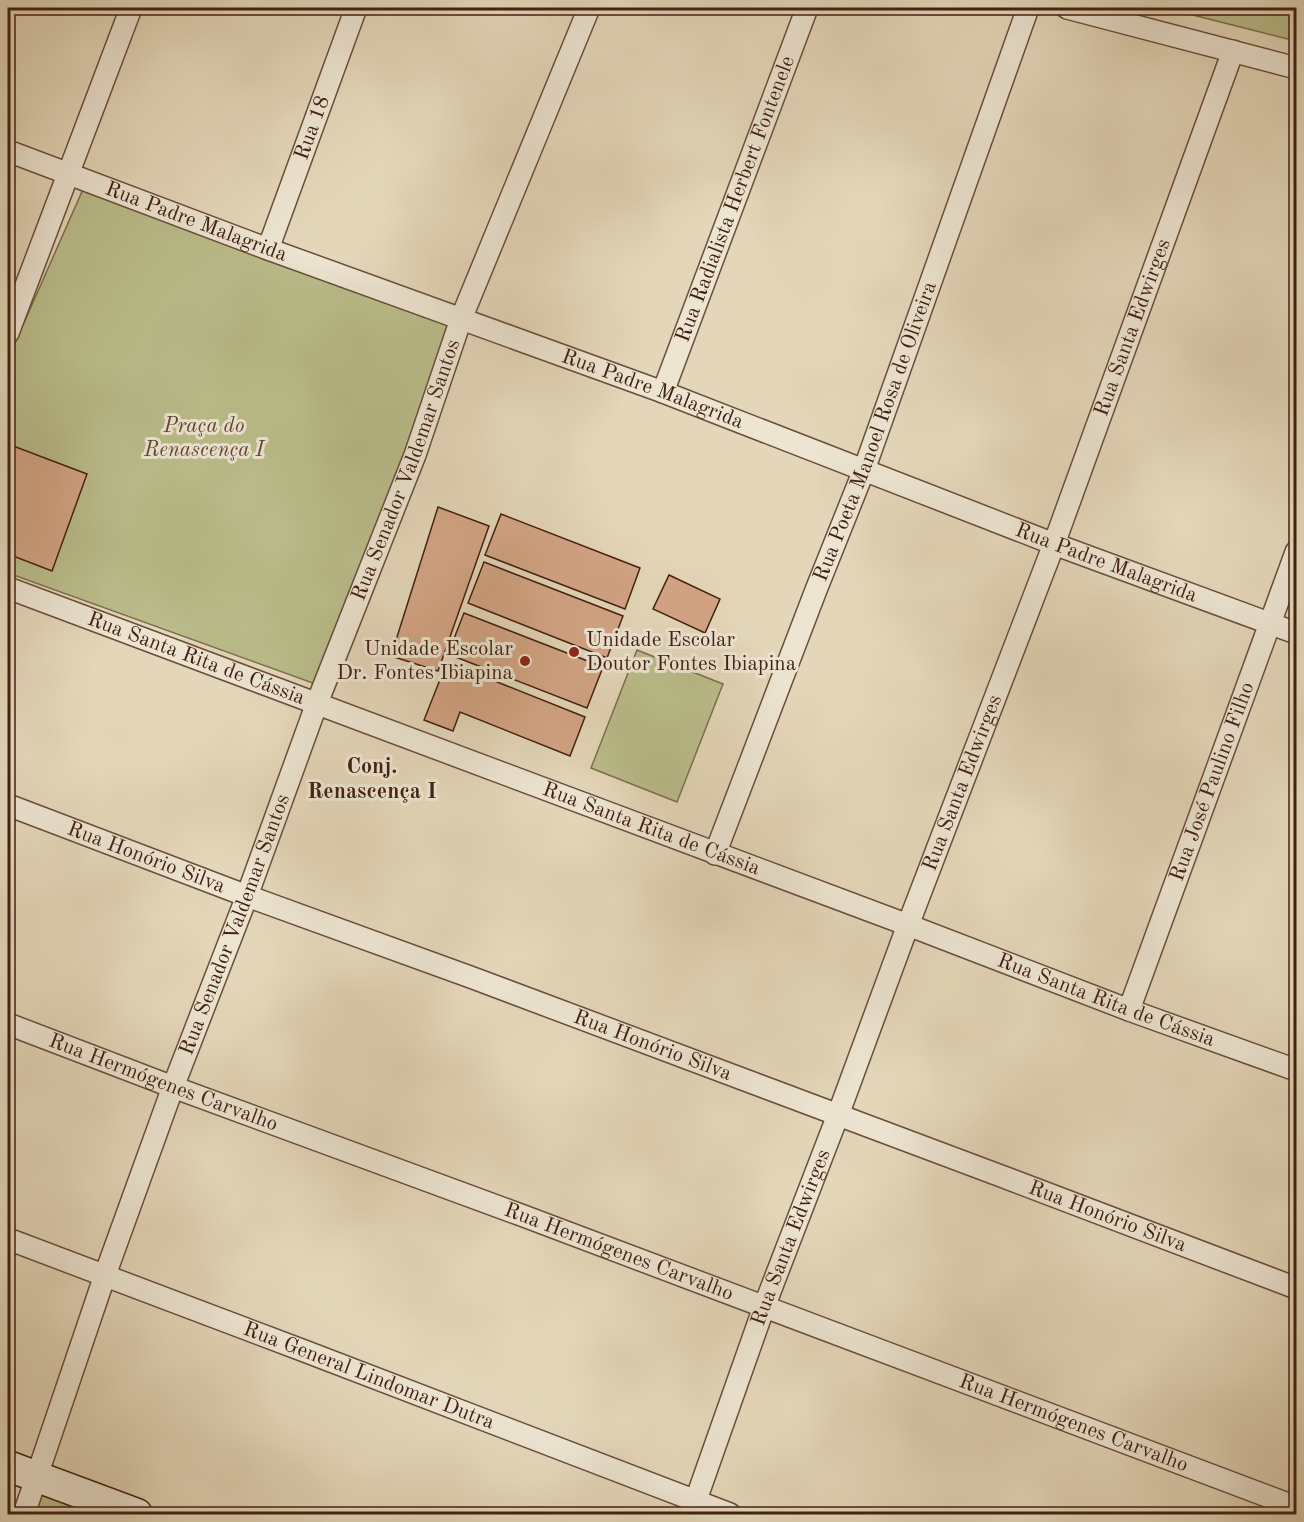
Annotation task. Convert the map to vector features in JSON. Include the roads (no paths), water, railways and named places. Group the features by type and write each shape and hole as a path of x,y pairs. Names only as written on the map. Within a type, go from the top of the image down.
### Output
{"main road":[{"path":"8,1466 137,1515"}],"street":[{"path":"8,333 131,8"},
{"name":"Rua 18","path":"268,249 356,8"},
{"name":"Rua Senador Valdemar Santos","path":"24,1515 105,1275 173,1087 247,896 317,703 415,455 461,319 589,8"},
{"name":"Rua Radialista Herbert Fontenele","path":"663,392 807,8"},
{"name":"Rua Poeta Manoel Rosa de Oliveira","path":"715,854 864,470 1028,8"},
{"path":"1067,8 1296,68"},
{"name":"Rua Santa Edwirges","path":"693,1508 764,1306 1054,544 1233,51"},
{"name":"Rua Padre Malagrida","path":"8,150 268,249 663,392 1054,544 1296,633"},
{"name":"Rua José Paulino Filho","path":"1129,1010 1296,552"},
{"name":"Rua Santa Rita de Cássia","path":"8,588 1129,1010 1296,1070"},
{"name":"Rua Honório Silva","path":"8,805 1296,1288"},
{"name":"Rua Hermógenes Carvalho","path":"8,1024 1296,1507"},
{"name":"Rua General Lindomar Dutra","path":"8,1239 105,1275 693,1508 730,1515"}],"place":[{"name":"Unidade Escolar Doutor Fontes Ibiapina","path":"574,652"},
{"name":"Unidade Escolar Dr. Fontes Ibiapina","path":"525,661"}],"district":[{"name":"Conj. Renascença I","path":"372,780"}],"park label":[{"name":"Praça do Renascença I","path":"204,438"}]}
